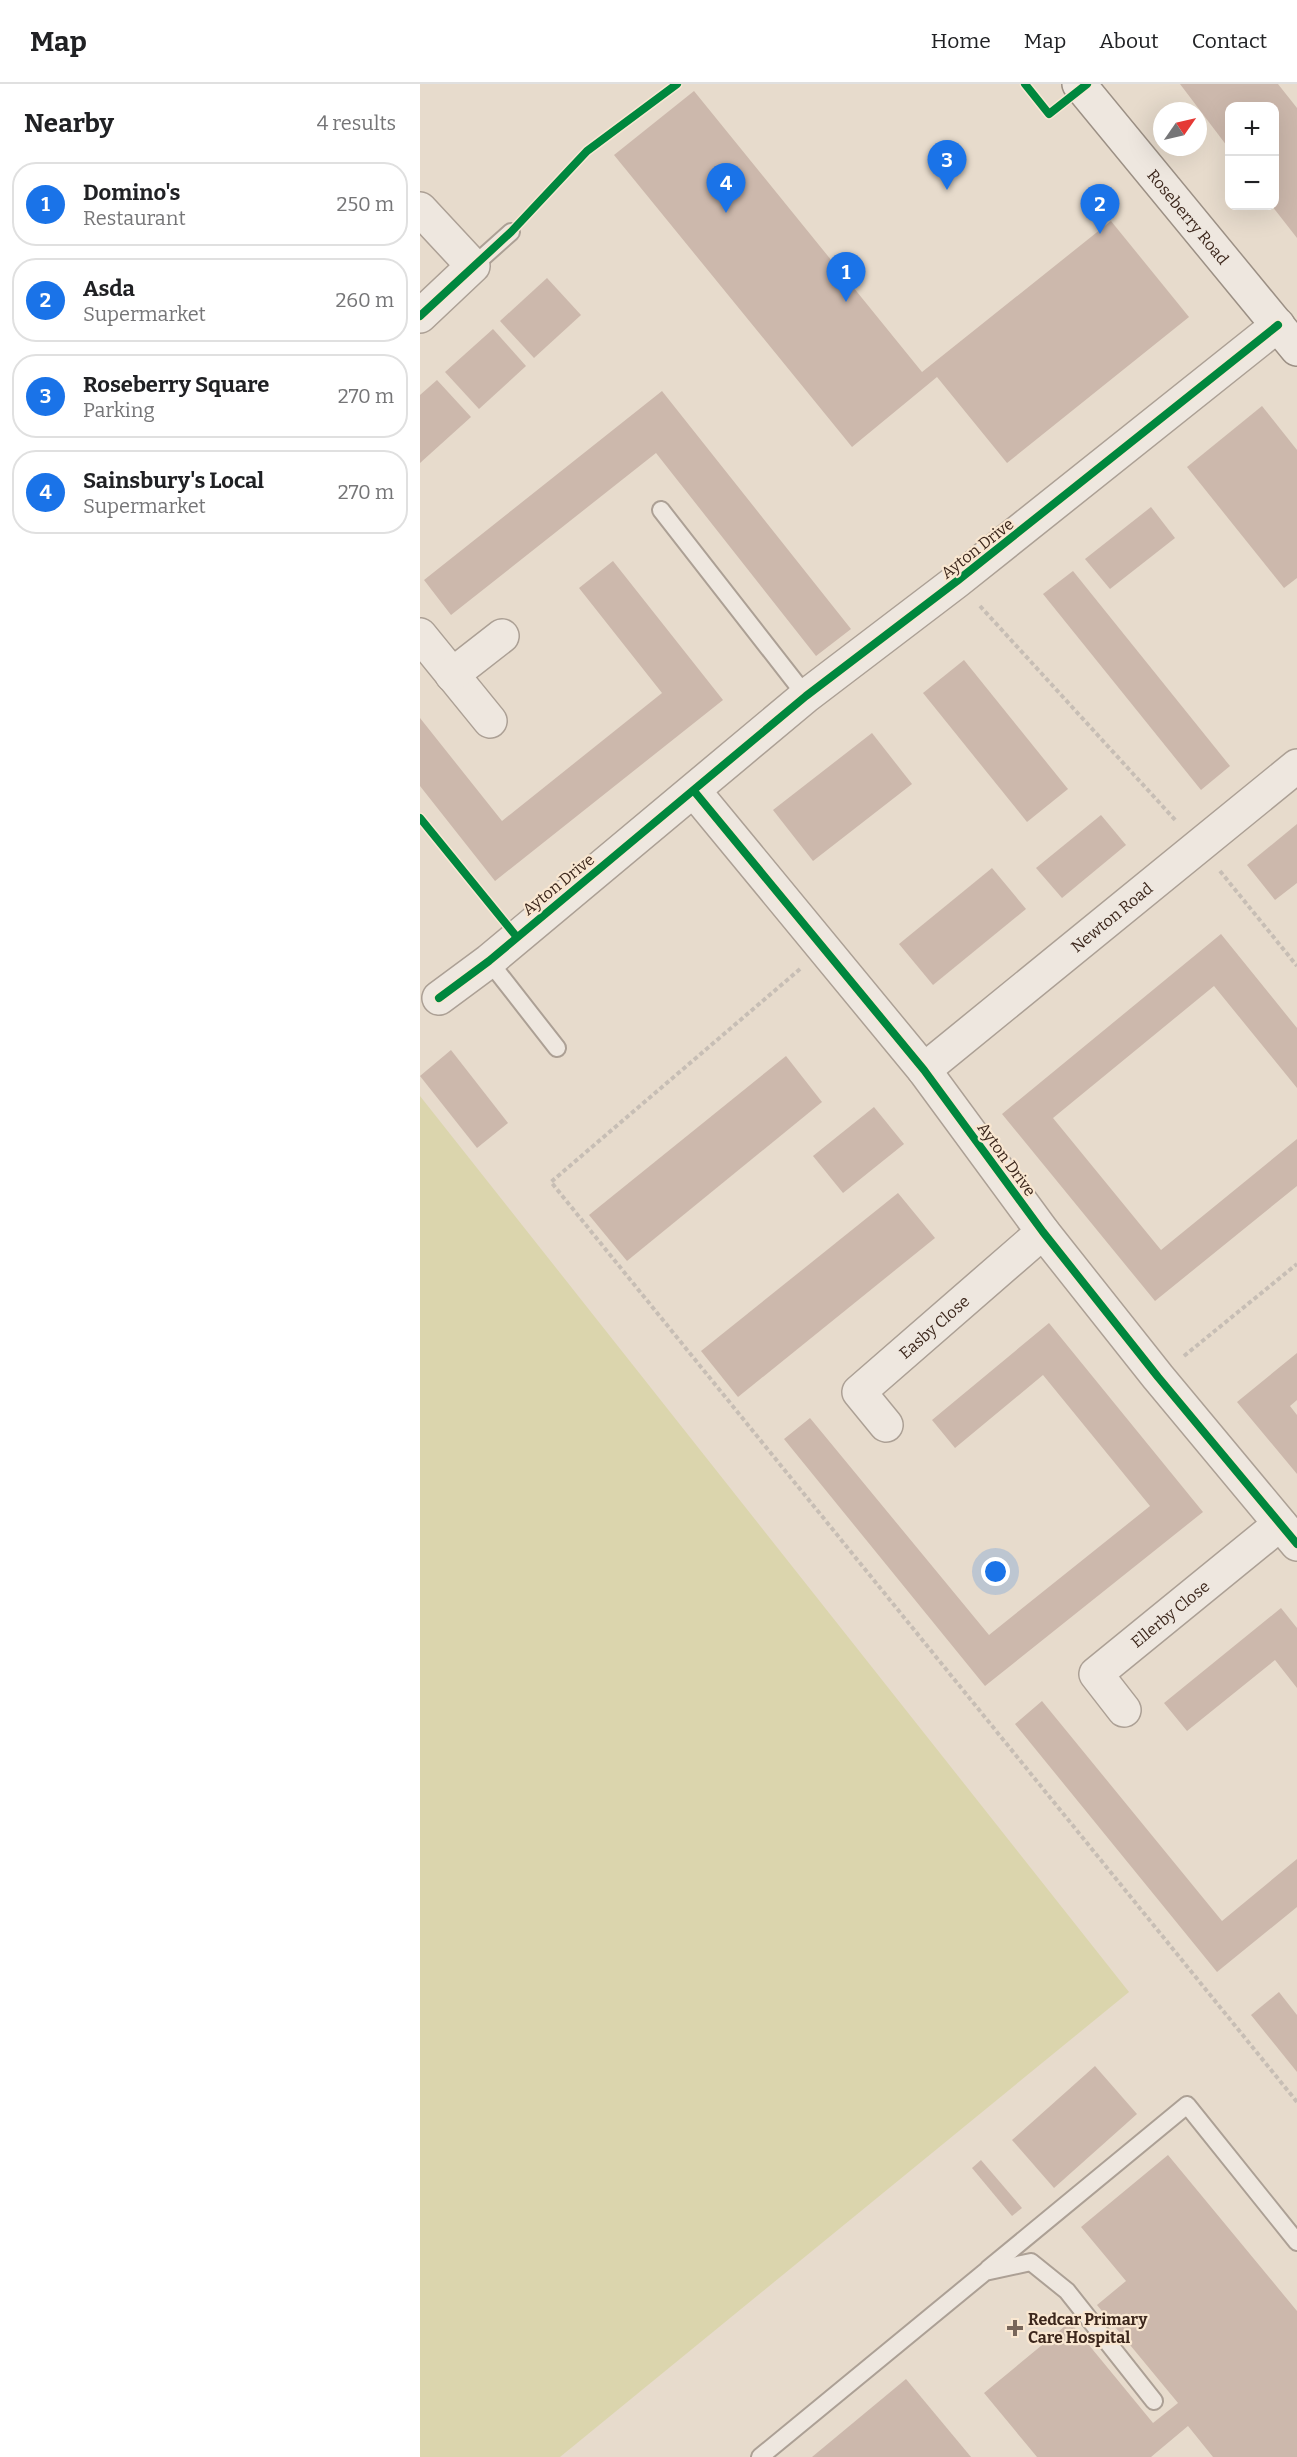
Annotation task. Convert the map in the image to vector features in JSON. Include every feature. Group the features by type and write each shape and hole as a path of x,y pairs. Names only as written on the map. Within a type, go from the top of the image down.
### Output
{"street":[{"name":"Roseberry Road","path":"1079,84 1287,337"},
{"path":"420,209 473,266 420,316"},
{"name":"Ayton Drive","path":"439,998 489,960 806,696 957,581 1287,337"},
{"path":"420,635 490,721"},
{"path":"452,675 502,636"},
{"name":"Newton Road","path":"924,1070 1297,766"},
{"name":"Ayton Drive","path":"694,791 924,1070 1043,1232 1158,1377 1289,1534"},
{"name":"Easby Close","path":"886,1425 859,1392 1043,1232"},
{"name":"Ellerby Close","path":"1125,1710 1096,1674 1289,1534"}],"lane":[{"path":"473,266 511,232"},
{"path":"661,510 806,696"},
{"path":"489,960 557,1048"},
{"path":"760,2457 1187,2105 1297,2242"},
{"path":"985,2272 1030,2262 1067,2291 1154,2401"}],"path":[{"path":"957,581 1200,846 1297,966"},
{"path":"823,950 551,1182 1297,2102"},
{"path":"1158,1377 1297,1264"}],"shaded area":[{"path":"420,1096 1129,1992 560,2457 420,2457"}],"building":[{"path":"1180,84 1278,84 1297,108 1297,238 1275,210 1279,210 1279,102 1225,102 1225,143 1207,120 1207,102 1194,102"},
{"path":"694,91 922,372 1111,221 1189,317 1007,463 937,377 852,447 614,155"},
{"path":"547,278 581,315 534,358 500,321"},
{"path":"493,329 526,366 479,409 445,372"},
{"path":"437,380 471,417 420,463 420,395"},
{"path":"662,391 851,629 816,656 656,453 451,615 424,580"},
{"path":"1262,406 1297,450 1297,578 1284,588 1187,467"},
{"path":"1151,507 1175,538 1110,589 1085,559"},
{"path":"613,561 723,700 495,881 420,786 420,718 502,821 662,693 579,588"},
{"path":"1073,571 1230,766 1201,790 1043,594"},
{"path":"964,660 1068,789 1027,822 923,693"},
{"path":"872,733 912,784 813,861 773,810"},
{"path":"1101,815 1126,845 1062,898 1036,868"},
{"path":"1297,824 1297,883 1275,900 1247,865"},
{"path":"992,868 1026,909 933,985 899,944"},
{"path":"1221,934 1297,1028 1297,1088 1214,986 1053,1118 1161,1250 1297,1139 1297,1186 1155,1301 1002,1114"},
{"path":"451,1050 508,1123 477,1148 420,1076"},
{"path":"786,1056 822,1102 627,1261 589,1215"},
{"path":"874,1107 904,1144 843,1193 813,1156"},
{"path":"898,1193 935,1238 738,1397 701,1351"},
{"path":"1049,1323 1203,1512 985,1686 784,1439 810,1418 989,1635 1150,1506 1043,1375 955,1448 932,1420"},
{"path":"1297,1353 1297,1400 1290,1406 1297,1415 1297,1474 1237,1402"},
{"path":"1281,1608 1297,1628 1297,1688 1275,1660 1187,1731 1164,1703"},
{"path":"1042,1701 1222,1921 1297,1859 1297,1907 1217,1972 1015,1724"},
{"path":"1279,1992 1297,2015 1297,2072 1251,2015"},
{"path":"1095,2066 1137,2114 1054,2188 1012,2140"},
{"path":"1168,2155 1297,2311 1297,2457 1213,2457 1188,2426 1151,2457 1037,2457 984,2393 1070,2322 1153,2423 1178,2403 1097,2305 1126,2281 1081,2227"},
{"path":"981,2160 1022,2208 1012,2216 972,2168"},
{"path":"906,2379 971,2457 812,2457"}],"cycle path":[{"path":"420,316 511,232 587,151 677,84"},
{"path":"1025,84 1049,114 1087,84"},
{"path":"439,998 489,961 806,696 957,581 1278,325"},
{"path":"694,791 924,1070 1043,1232 1158,1377 1297,1544"},
{"path":"420,818 516,936"}],"place":[{"name":"Roseberry Square","path":"947,190"},
{"name":"Sainsbury's Local","path":"726,213"},
{"name":"Asda","path":"1100,234"},
{"name":"Domino's","path":"846,302"},
{"name":"Redcar Primary Care Hospital","path":"1015,2328"}]}
